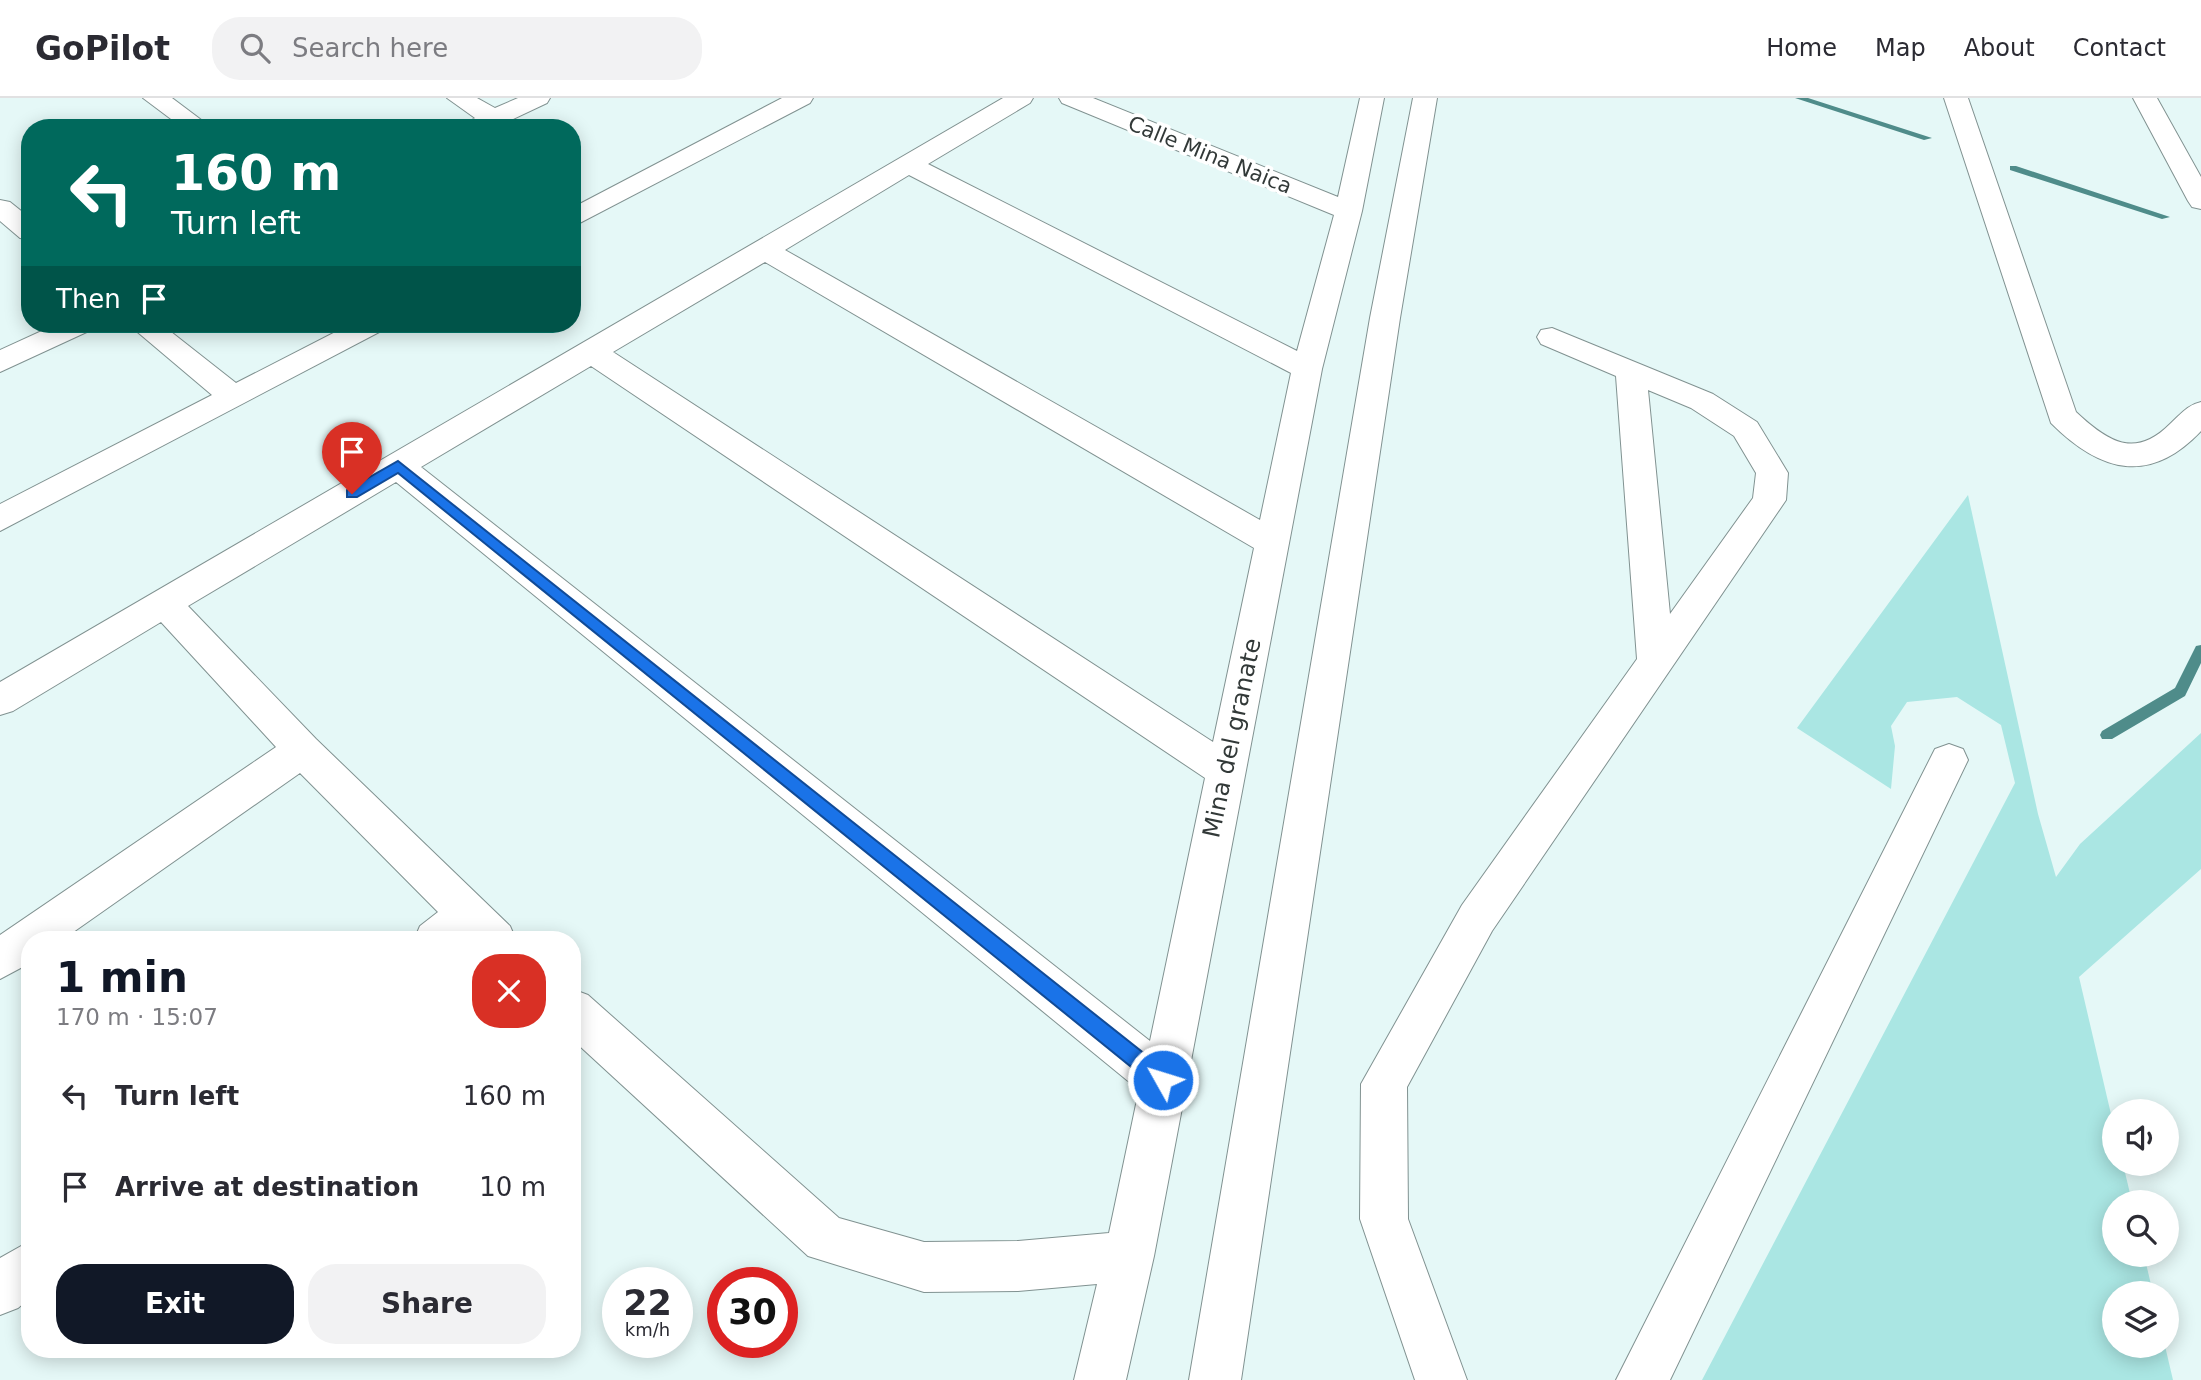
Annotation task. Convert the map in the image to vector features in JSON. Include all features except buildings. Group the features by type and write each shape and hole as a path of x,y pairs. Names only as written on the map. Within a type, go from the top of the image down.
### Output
{"street":[{"path":"155,98 186,119"},
{"path":"459,98 479,119"},
{"path":"492,119 538,98"},
{"path":"581,214 801,98"},
{"path":"0,700 166,605 1021,98"},
{"name":"Calle Mina Naica","path":"1071,98 1349,211"},
{"path":"1215,1380 1383,332 1425,98"},
{"path":"1956,98 2062,416 2080,435 2108,449 2139,456 2160,450 2201,412"},
{"path":"2145,98 2201,201"},
{"name":"Mina del granate","path":"1100,1380 1129,1256 1307,369 1349,211 1367,99"},
{"path":"909,165 1307,369"},
{"path":"0,208 21,226"},
{"path":"765,250 1272,543"},
{"path":"0,362 62,333"},
{"path":"154,333 234,397"},
{"path":"0,519 356,333"},
{"path":"1441,1380 1384,1219 1384,1084 1477,918 1769,500 1772,473 1746,429 1702,401 1552,337"},
{"path":"592,352 1225,770"},
{"path":"1630,370 1657,661"},
{"path":"398,466 1163,1080"},
{"path":"166,605 302,750 465,931"},
{"path":"39,931 302,750"},
{"path":"1642,1380 1949,760"},
{"path":"0,958 21,944"},
{"path":"581,1018 825,1240 924,1267 1018,1266 1129,1256"},
{"path":"0,1290 21,1273"}],"shaded area":[{"path":"1968,495 2038,814 2056,877 2080,844 2201,733 2201,869 2079,977 2107,1099 2102,1099 2102,1176 2126,1176 2129,1190 2102,1190 2102,1267 2147,1267 2150,1281 2102,1281 2102,1358 2168,1358 2173,1380 1702,1380 2015,783 2001,725 1957,697 1907,702 1891,726 1895,746 1891,789 1797,728"}],"waterway":[{"path":"1799,98 1927,138"},
{"path":"2013,168 2165,217"},
{"path":"2107,735 2180,692 2201,650"}],"route":[{"path":"352,494 398,466 1163,1080"}]}
